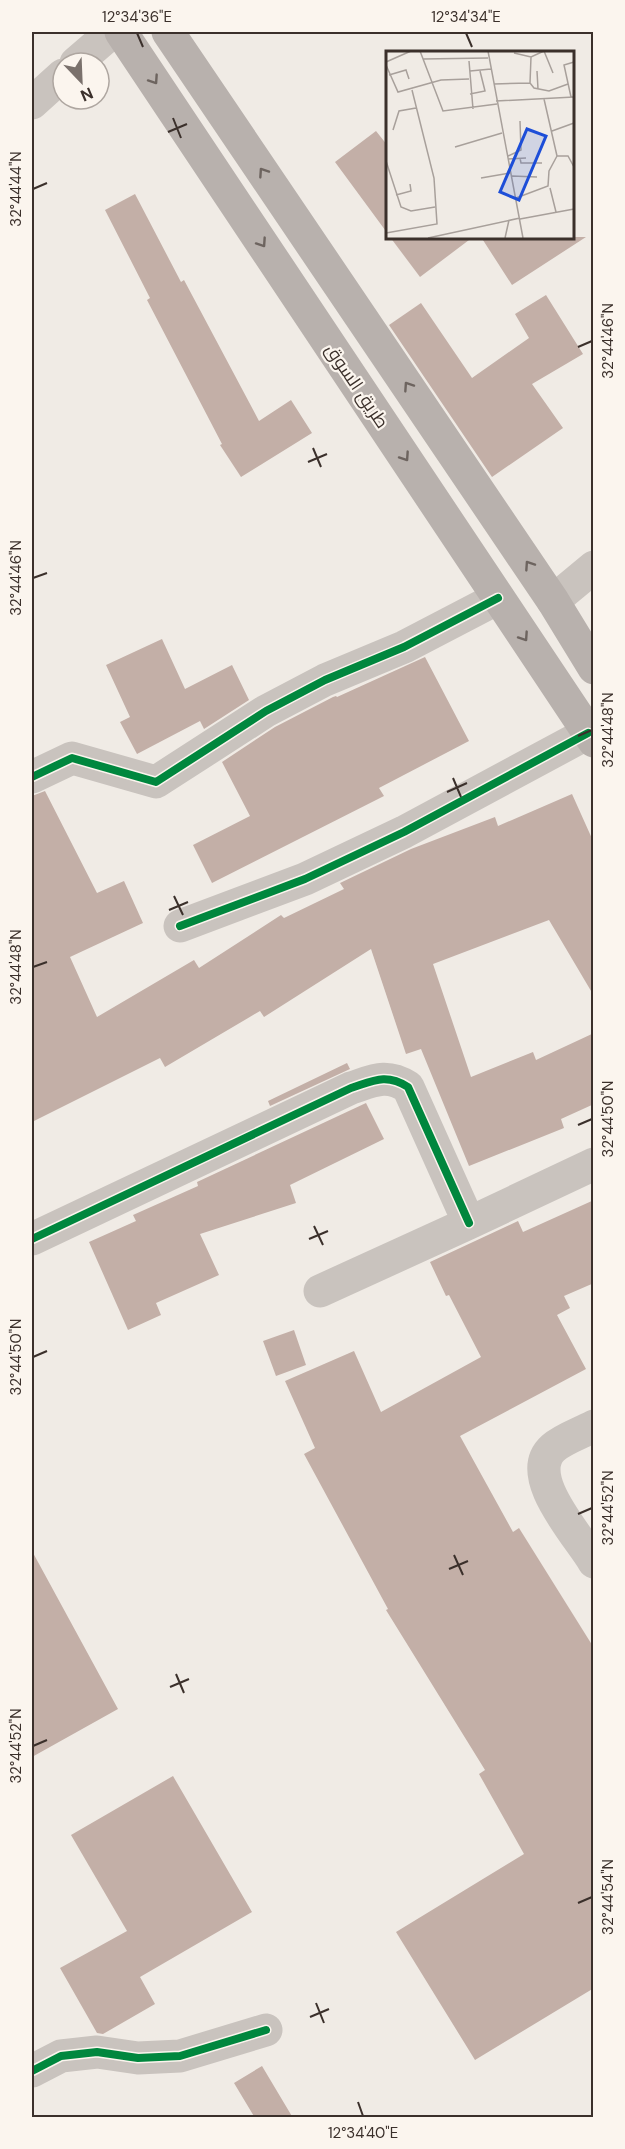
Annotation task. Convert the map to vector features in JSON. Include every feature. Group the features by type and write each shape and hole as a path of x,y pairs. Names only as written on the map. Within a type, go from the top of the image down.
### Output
{"main road":[{"name":"طريق السوق","path":"121,32 591,737"},
{"path":"168,32 553,601 594,668"}],"street":[{"path":"90,51 112,32"},
{"path":"32,103 51,86"},
{"path":"553,601 594,567"},
{"path":"32,777 72,758 156,782 266,711 325,680 404,647 498,598"},
{"path":"180,926 305,879 404,832 591,737"},
{"path":"32,1239 351,1088 379,1079 396,1079 408,1087 469,1223"},
{"path":"320,1291 594,1164"},
{"path":"594,1426 553,1448 544,1460 543,1475 558,1510 594,1562"},
{"path":"32,2071 61,2056 97,2052 138,2058 180,2056 266,2030"}],"building":[{"path":"376,131 386,144 386,231 335,162"},
{"path":"135,194 181,282 184,280 259,421 291,400 312,433 241,477 220,445 222,444 147,300 150,298 105,210"},
{"path":"586,237 512,285 482,238"},
{"path":"391,238 472,238 420,277"},
{"path":"546,295 583,354 532,384 563,428 492,477 389,325 421,303 472,378 529,338 515,314"},
{"path":"162,639 185,689 232,665 249,700 204,729 200,721 137,754 120,722 130,717 106,665"},
{"path":"425,657 469,741 379,788 384,796 212,883 193,845 250,816 222,762 275,727 333,697"},
{"path":"45,791 97,893 124,881 143,923 70,957 97,1017 194,960 199,968 281,915 284,918 344,889 340,883 411,849 495,817 498,826 572,794 594,843 594,996 549,920 433,964 471,1077 533,1052 536,1060 594,1033 594,1104 561,1119 564,1128 469,1166 421,1049 406,1054 371,949 264,1017 260,1011 165,1067 160,1058 32,1122 32,796"},
{"path":"347,1063 350,1069 270,1106 268,1101"},
{"path":"366,1103 384,1139 290,1185 296,1203 200,1234 219,1275 156,1303 161,1315 128,1330 89,1242 136,1221 133,1215 198,1186 197,1182"},
{"path":"594,1200 594,1283 564,1296 570,1308 557,1315 586,1369 460,1436 513,1532 519,1528 594,1648 594,1988 475,2060 396,1932 524,1854 479,1774 485,1770 386,1610 388,1609 304,1454 315,1448 285,1381 354,1351 381,1412 481,1357 449,1295 446,1296 430,1262 518,1221 523,1232"},
{"path":"294,1330 306,1365 276,1376 263,1341"},
{"path":"32,1551 118,1709 32,1757"},
{"path":"173,1776 252,1912 140,1977 155,2004 103,2034 97,2033 60,1968 127,1931 71,1835"},
{"path":"262,2066 293,2118 255,2118 234,2083"}],"cycle path":[{"path":"32,777 72,758 156,782 266,711 325,680 404,647 498,598"},
{"path":"180,926 305,879 404,832 588,733"},
{"path":"32,1239 351,1088 386,1079 408,1087 469,1223"},
{"path":"32,2071 61,2056 97,2052 138,2058 180,2056 266,2030"}]}
